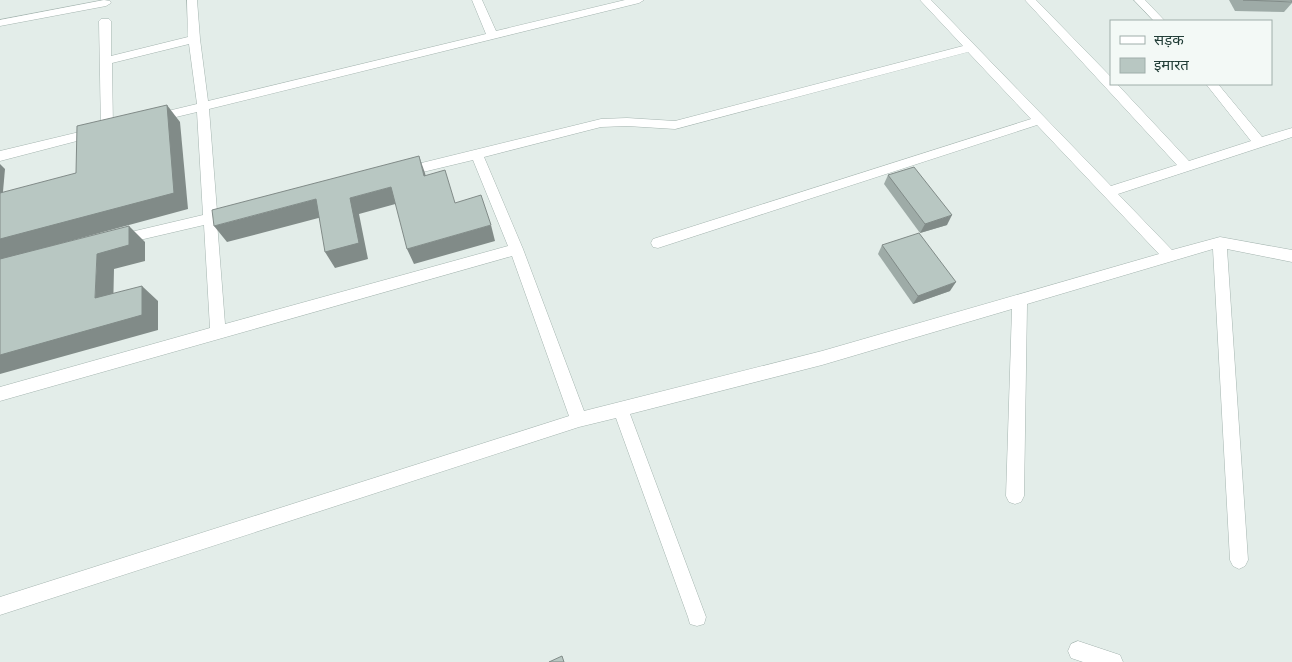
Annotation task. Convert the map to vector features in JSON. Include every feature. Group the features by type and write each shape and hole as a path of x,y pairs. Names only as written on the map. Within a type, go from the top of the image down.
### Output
{"street":[{"path":"47,14 49,0"},
{"path":"192,0 194,40 202,106 218,333"},
{"path":"477,0 492,36"},
{"path":"145,120 492,36 597,5 639,0"},
{"path":"925,0 1170,257"},
{"path":"1030,0 1110,84"},
{"path":"1139,0 1159,20"},
{"path":"0,23 106,3"},
{"path":"0,156 111,128 105,21"},
{"path":"106,60 194,40"},
{"path":"391,175 600,123 627,122 655,126 675,125 971,48"},
{"path":"1111,85 1186,166"},
{"path":"1213,85 1259,142"},
{"path":"658,243 1040,120"},
{"path":"1108,192 1292,132"},
{"path":"477,154 516,249 578,420"},
{"path":"104,244 247,209"},
{"path":"1220,242 1239,560"},
{"path":"0,606 578,420 822,358 1220,242 1292,256"},
{"path":"0,394 516,249"},
{"path":"1015,496 1020,300"},
{"path":"620,408 697,617"},
{"path":"1078,651 1114,662"}],"building":[{"path":"1244,0 1291,0 1292,2"},
{"path":"167,105 174,193 0,239 0,193 76,173 77,126"},
{"path":"419,156 424,176 445,170 455,203 481,195 491,225 407,249 391,187 350,198 359,243 325,252 316,199 214,226 212,210"},
{"path":"914,167 952,215 925,224 888,175"},
{"path":"129,226 129,245 97,254 95,298 142,286 142,315 0,355 0,259"},
{"path":"919,233 956,282 918,296 882,245"},
{"path":"562,656 564,662 549,662"}]}
